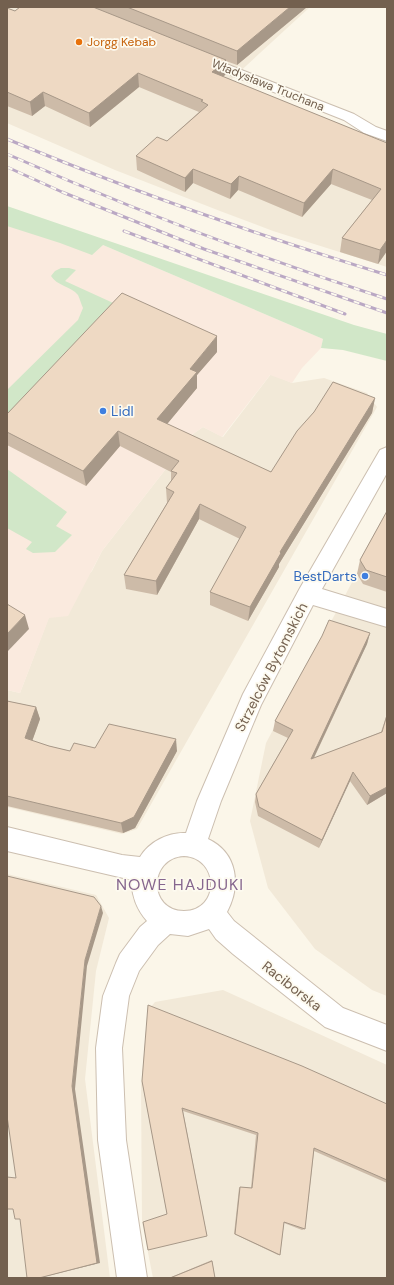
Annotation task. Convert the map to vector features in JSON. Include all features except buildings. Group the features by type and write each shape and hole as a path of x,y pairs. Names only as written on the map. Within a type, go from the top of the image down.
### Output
{"street":[{"name":"Władysława Truchana","path":"186,52 349,117 370,130 387,136"},
{"name":"Władysława Truchana","path":"349,117 387,122"},
{"name":"Strzelców Bytomskich","path":"194,845 209,801 251,701 308,594 387,455"},
{"path":"308,594 387,618"},
{"path":"7,840 122,867 146,870"},
{"path":"180,844 194,845 207,851 217,861 223,874 224,888 220,902 212,913 197,921 182,924 166,920 151,907 144,890 146,870 153,858 165,848 180,844"},
{"name":"Raciborska","path":"212,913 225,930 242,945 334,1018 387,1038"},
{"path":"132,1278 112,1140 109,1048 116,996 129,963 149,936 166,920"}],"shaded area":[{"path":"7,7 310,7 221,89 387,158 387,267 273,231 220,211 115,170 7,123"},
{"path":"7,216 103,245 323,339 321,348 302,368 292,383 270,375 222,437 203,427 193,434 102,551 68,616 49,618 20,693 7,690"},
{"path":"271,374 292,383 324,378 367,393 377,407 137,829 122,834 7,807 7,690 20,693 49,617 92,571 102,551 193,434 203,427 223,437"},
{"path":"387,517 387,996 372,990 315,949 268,888 250,821 266,743"},
{"path":"7,874 96,895 109,918 96,971 85,1079 110,1278 7,1278"},
{"path":"223,990 387,1065 387,1278 153,1278 142,1222 141,1084 149,1009 155,1002"}],"green space":[{"path":"7,206 354,325 387,334 387,361 343,350 321,348 323,339 103,245 92,255 7,226"},
{"path":"61,268 76,270 65,281 122,307 7,428 7,390 78,320 83,308 78,295 75,292 57,282 51,276 55,271"},
{"path":"7,469 67,512 56,526 72,535 55,552 33,553 26,549 32,542 7,528"}],"railway":[{"path":"7,139 101,177 195,212 387,275"},
{"path":"7,154 101,194 195,231 387,299"},
{"path":"7,167 62,192 204,249 387,313"},
{"path":"124,231 345,314"}],"place":[{"name":"Jorgg Kebab","path":"79,42"},
{"name":"Lidl","path":"103,411"},
{"name":"BestDarts","path":"365,576"}],"district":[{"name":"NOWE HAJDUKI","path":"180,884"}]}
